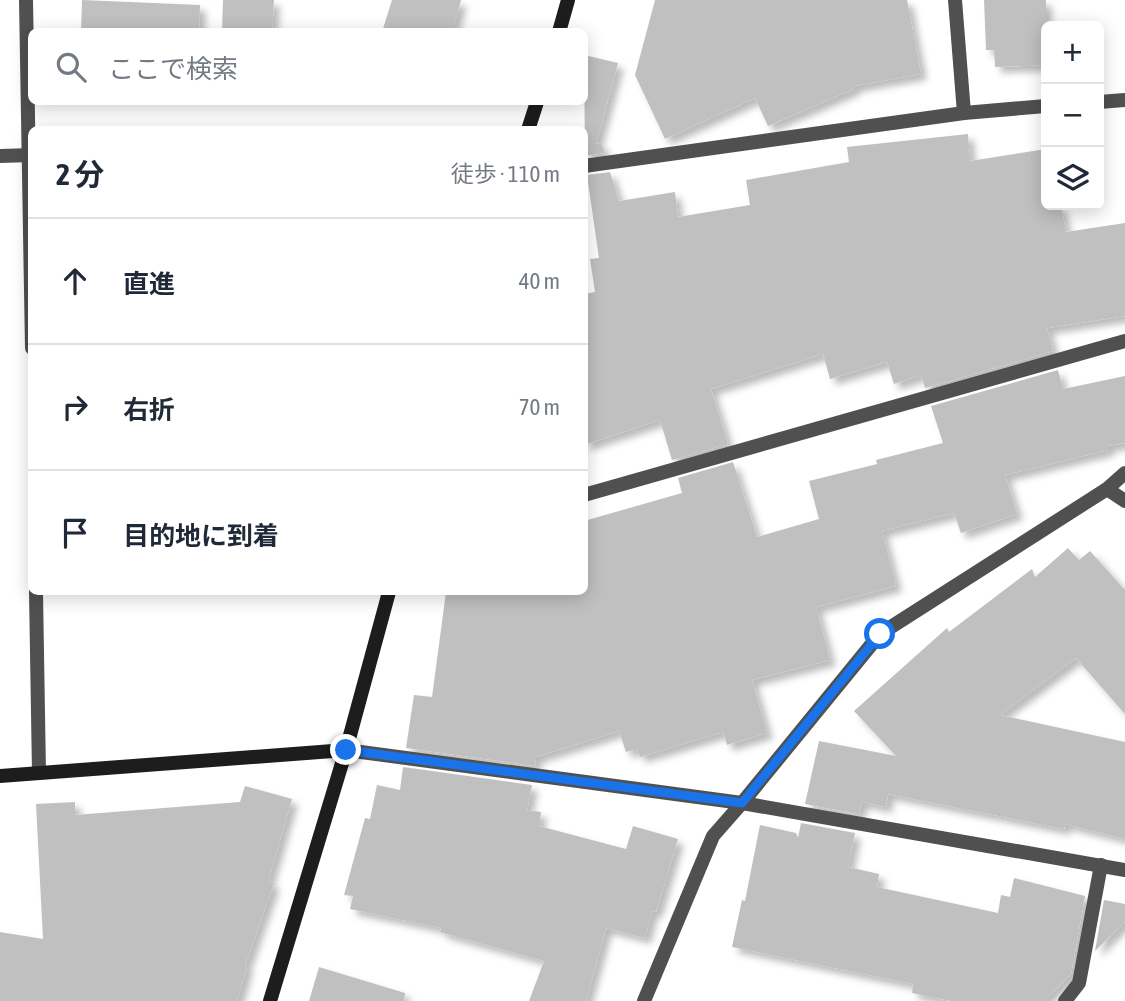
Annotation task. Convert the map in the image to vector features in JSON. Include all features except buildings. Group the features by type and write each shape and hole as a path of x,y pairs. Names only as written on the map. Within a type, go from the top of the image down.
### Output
{"street":[{"path":"26,0 28,78"},
{"path":"560,28 568,0"},
{"path":"955,0 964,113"},
{"path":"1104,102 1125,100"},
{"path":"29,105 29,126"},
{"path":"529,126 536,105"},
{"path":"588,165 964,113 1041,106"},
{"path":"0,156 28,155"},
{"path":"588,494 1125,341"},
{"path":"645,1001 713,836 880,634 1107,489 1125,473"},
{"path":"1107,489 1125,501"},
{"path":"36,595 39,773"},
{"path":"270,1001 346,750 388,595"},
{"path":"0,776 346,750 742,803 1125,870"},
{"path":"1065,1001 1079,983 1101,865"}],"route":[{"path":"346,750 742,803 880,634"}]}
